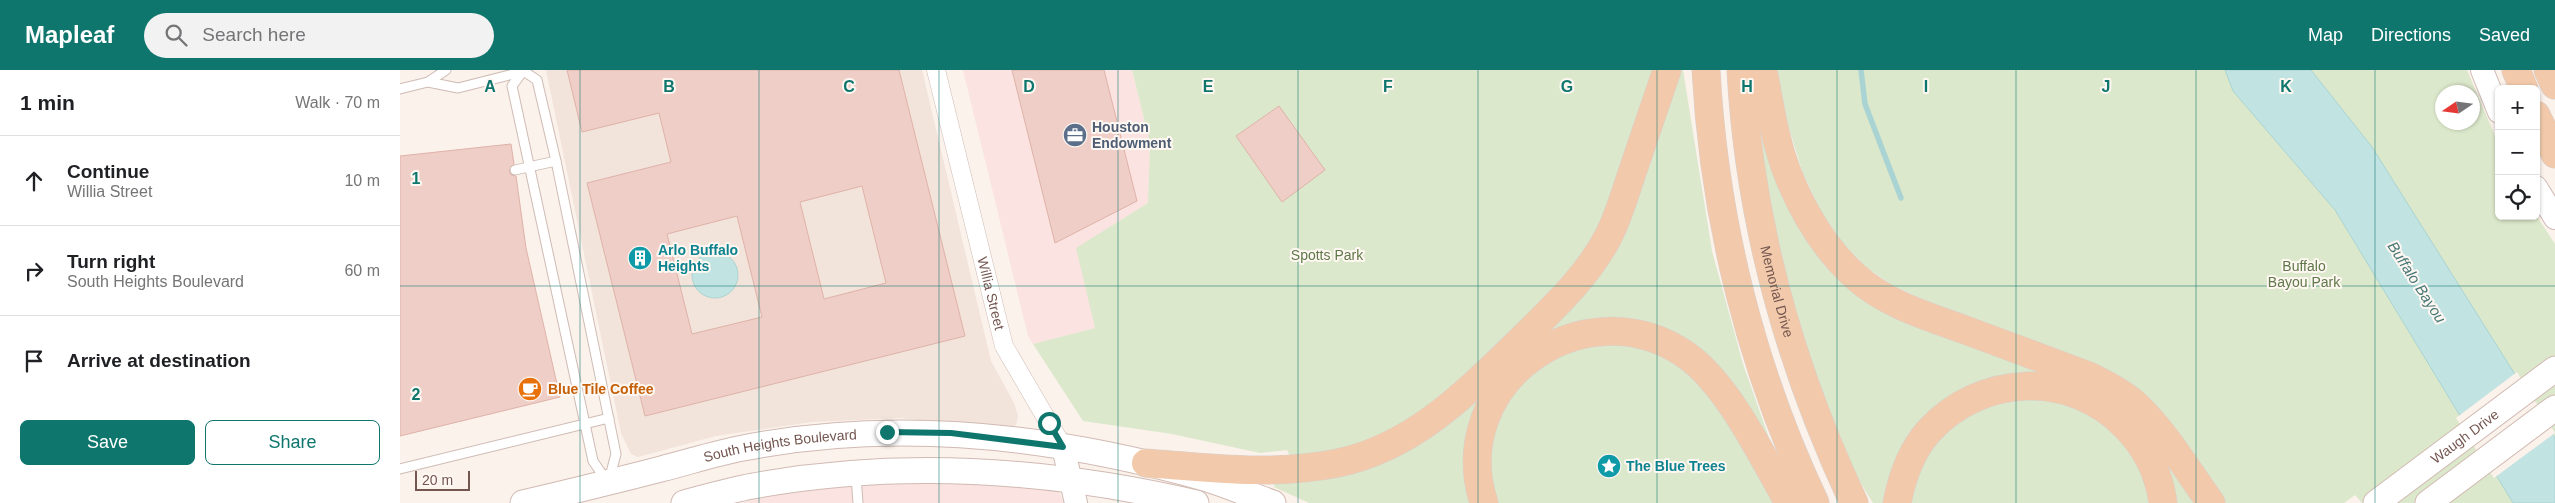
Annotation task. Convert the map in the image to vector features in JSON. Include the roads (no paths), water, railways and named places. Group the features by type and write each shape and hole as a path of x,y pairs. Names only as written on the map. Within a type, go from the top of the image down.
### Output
{"main road":[{"path":"1146,463 1267,472 1340,462 1370,453 1400,440 1459,400 1572,288 1590,266 1607,238 1618,213 1667,70"},
{"path":"1706,70 1717,180 1728,246 1748,326 1771,398 1816,503"},
{"name":"Memorial Drive","path":"1741,70 1751,173 1781,315 1804,388 1831,455 1854,503"},
{"path":"1763,70 1774,129 1788,176 1808,217 1830,251 1856,278 1883,297 1918,313 2089,376 2114,388 2134,404 2156,427 2211,503"},
{"path":"2516,70 2522,85"},
{"path":"2548,70 2555,85"},
{"path":"2540,123 2555,154"},
{"path":"1484,503 1476,466 1480,436 1490,408 1504,385 1522,364 1544,348 1571,336 1595,331 1626,332 1655,339 1684,354 1706,370 1725,395 1789,503"},
{"name":"Waugh Drive","path":"2376,503 2555,369"},
{"path":"1897,503 1903,476 1913,454 1928,432 1947,413 1972,398 1998,388 2025,385 2053,388 2078,394 2102,406 2120,420 2140,441 2153,466 2163,503"},
{"path":"2428,503 2555,408"},
{"name":"South Heights Boulevard","path":"523,503 610,493 743,448 887,432 942,433 1009,438 1063,447 1146,463 1206,479 1273,503"},
{"path":"786,442 791,480"},
{"path":"684,503 752,486 791,480 856,473 950,469 1008,472 1070,479 1143,491 1196,503"}],"street":[{"name":"Willia Street","path":"936,70 1004,346 1063,447 1076,503"},
{"path":"2482,70 2495,102"},
{"path":"2540,194 2555,218"}],"lane":[{"path":"400,89 428,82 446,70"},
{"path":"428,82 458,88 525,70"},
{"path":"525,70 537,80 556,161 609,418 616,454 610,493"},
{"path":"525,70 512,86 594,461 610,493"},
{"path":"515,170 556,161"},
{"path":"400,468 609,418"},
{"path":"856,473 858,503"}],"water":[{"name":"Buffalo Bayou","path":"2225,70 2311,70 2372,147 2555,438 2555,503 2513,503 2335,210 2233,91"},
{"path":"715,252 728,256 734,262 738,275 734,288 728,294 715,298 702,294 696,288 692,275 696,262 702,256"}],"waterway":[{"path":"1861,70 1865,104 1901,198"}],"place":[{"name":"Houston Endowment","path":"1075,135"},
{"name":"Arlo Buffalo Heights","path":"640,258"},
{"name":"Blue Tile Coffee","path":"530,389"},
{"name":"The Blue Trees","path":"1609,466"}],"park label":[{"name":"Spotts Park","path":"1327,255"},
{"name":"Buffalo Bayou Park","path":"2304,274"}]}
